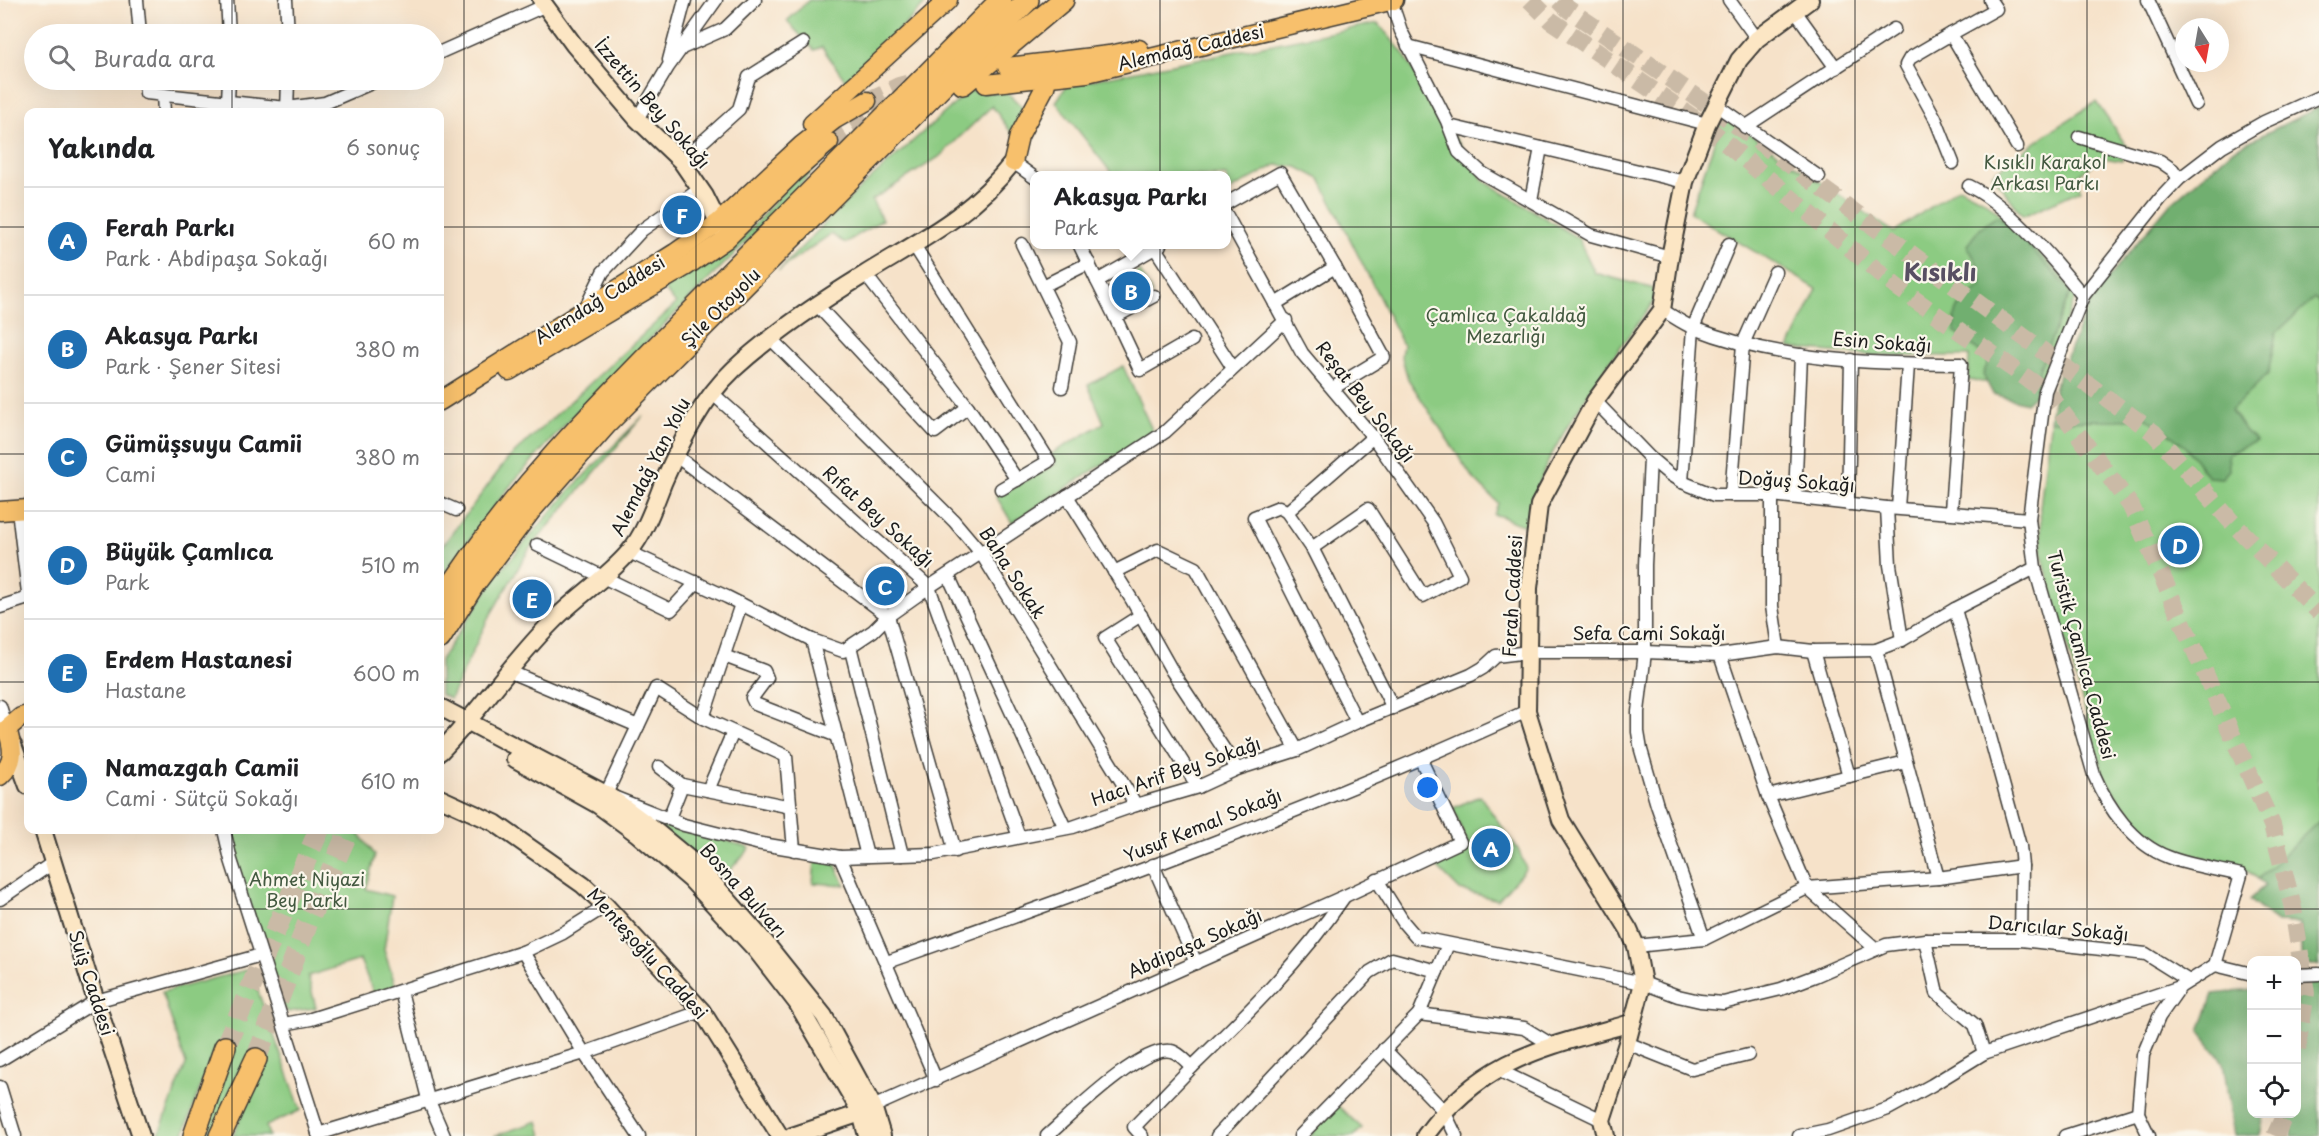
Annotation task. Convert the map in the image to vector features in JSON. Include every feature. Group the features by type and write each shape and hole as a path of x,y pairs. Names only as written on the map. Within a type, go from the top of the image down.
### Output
{"highway":[{"path":"908,94 949,41 986,0"},
{"name":"Şile Otoyolu","path":"444,597 459,572 516,499 591,415 1001,0"},
{"name":"Şile Otoyolu","path":"444,632 474,584 531,508 606,424 1028,0"},
{"path":"825,205 991,59 1063,0"},
{"path":"194,1136 225,1047"},
{"path":"220,1136 256,1059"}],"main road":[{"path":"764,180 800,135 948,0"},
{"name":"Alemdağ Caddesi","path":"1049,70 1052,56 1060,50 1086,45 1120,53 1345,0"},
{"name":"Alemdağ Caddesi","path":"1007,67 1087,73 1392,0"},
{"path":"1013,162 1019,136 1049,70"},
{"name":"Alemdağ Caddesi","path":"1029,115 1025,99 1014,88 1007,85 986,84 1049,70"},
{"path":"1013,162 1031,141 1052,90 1061,82 1087,73"},
{"name":"Alemdağ Caddesi","path":"444,398 675,253 722,230 764,180 802,145 834,120 867,101"},
{"name":"Alemdağ Caddesi","path":"444,413 514,367 684,267 722,230 829,142"},
{"path":"1,775 10,765 10,737 21,717 24,716"}],"street":[{"path":"137,0 139,24"},
{"path":"227,0 228,24"},
{"path":"286,0 287,24"},
{"path":"668,67 685,0"},
{"path":"637,118 668,67 716,0"},
{"path":"682,48 725,29 755,0"},
{"path":"1392,0 1408,46 1449,126 1458,152 1482,173 1591,235 1670,257"},
{"path":"1729,0 1757,39"},
{"name":"Ferah Caddesi","path":"1604,1128 1643,983 1636,946 1629,930 1561,820 1527,711 1529,588 1539,505 1595,401 1662,310 1685,182 1707,124 1739,60 1757,39 1810,0"},
{"path":"1953,163 1935,118 1906,65 1910,58 1996,9 1990,0"},
{"path":"2148,0 2196,104"},
{"path":"444,50 542,3"},
{"name":"İzzettin Bey Sokağı","path":"542,3 574,45 637,118 681,161 700,189 722,230"},
{"path":"1795,11 1836,68"},
{"path":"1745,127 1894,30"},
{"path":"1951,34 2017,146"},
{"path":"681,161 740,109 749,77 803,43"},
{"path":"1408,46 1707,124"},
{"path":"146,90 146,93 228,100 275,108"},
{"path":"228,90 228,100"},
{"path":"287,108 288,90"},
{"path":"298,108 324,103 355,90"},
{"path":"163,95 164,108"},
{"name":"Turistik Çamlıca Caddesi","path":"2215,965 2241,875 2166,857 2134,834 2111,807 2094,775 2035,568 2029,519 2045,391 2083,296 2161,198 2179,179 2222,146 2264,122 2319,97"},
{"path":"1716,105 1819,177"},
{"path":"1449,126 1685,182"},
{"path":"2079,137 2160,161 2173,170 2179,179"},
{"path":"1532,200 1541,148"},
{"path":"1013,162 1030,174"},
{"name":"Alemdağ Yan Yolu","path":"444,748 551,622 629,552 642,533 675,455 693,421 712,393 734,369 816,304 962,215 1013,162"},
{"path":"1231,201 1280,173 1335,267 1384,357 1333,388"},
{"path":"1969,186 1981,191 2024,229 2083,296"},
{"path":"584,311 603,272 642,230 700,189"},
{"name":"Reşat Bey Sokağı","path":"1231,223 1286,320 1302,353 1373,437 1433,522 1460,576 1423,596 1368,509 1312,548"},
{"path":"1022,244 1070,342 1062,387"},
{"path":"1682,482 1693,328 1728,244"},
{"path":"914,245 1049,461 1001,489"},
{"path":"1082,249 1140,370 1191,340"},
{"path":"1097,281 1153,249"},
{"path":"1160,249 1233,368"},
{"path":"1043,286 1089,263"},
{"path":"1275,304 1335,267"},
{"path":"1731,495 1743,344 1775,273"},
{"path":"865,274 968,407 1017,480"},
{"path":"1115,317 1154,296"},
{"path":"816,304 935,432 968,407"},
{"name":"Esin Sokağı","path":"1662,310 1693,328 1743,344 1801,355 1908,365 1961,364 1951,511"},
{"path":"629,552 697,582 812,640 843,651 873,631 888,616 929,587 1165,432 1286,320"},
{"name":"Baha Sokak","path":"771,339 954,521 981,553 1136,805"},
{"path":"1795,498 1801,355"},
{"path":"1848,504 1851,360"},
{"path":"1902,640 1890,565 1893,508 1908,365"},
{"name":"Rıfat Bey Sokağı","path":"712,393 929,587 1019,837"},
{"name":"Doğuş Sokağı","path":"1595,401 1650,458 1682,482 1714,495 1772,495 1848,504 2029,519"},
{"path":"1287,512 1373,437"},
{"path":"675,455 888,616 955,851"},
{"path":"1650,458 1645,565 1645,652 1638,712 1641,750 1704,939"},
{"path":"1772,495 1772,595 1778,647"},
{"path":"1067,496 1141,615 1172,671 1237,769"},
{"path":"444,505 456,510"},
{"path":"1357,722 1254,517 1280,507 1287,512 1312,548 1393,708"},
{"path":"15,510 24,567"},
{"path":"537,545 671,610 697,582"},
{"path":"1114,572 1158,550 1196,568 1297,750"},
{"name":"Sefa Cami Sokağı","path":"1497,656 1529,652 1645,652 1720,655 1778,647 1813,651 1876,650 1902,640 1955,609 2035,568"},
{"path":"948,575 1065,828"},
{"path":"0,607 24,599"},
{"path":"703,718 741,604"},
{"path":"1955,609 2009,805 2022,866 2021,940"},
{"path":"1141,615 1105,638 1198,787"},
{"path":"812,640 867,856"},
{"path":"850,646 902,855"},
{"path":"1876,650 1938,878"},
{"path":"1813,651 1849,776"},
{"path":"1720,655 1768,796 1807,888 1876,949"},
{"path":"724,656 764,671 766,674 767,678 752,698 755,704 837,736"},
{"name":"Hacı Arif Bey Sokağı","path":"606,794 684,825 794,850 840,857 955,851 1065,828 1198,787 1237,769 1297,750 1357,722 1471,675 1497,656"},
{"path":"508,671 638,726"},
{"path":"606,794 656,688 703,718 786,756 794,850"},
{"path":"0,706 24,775"},
{"name":"Bosna Bulvarı","path":"444,710 464,726 598,805 636,833 691,880 756,950 784,985 882,1136"},
{"name":"Yusuf Kemal Sokağı","path":"887,962 1086,892 1421,760 1527,711"},
{"name":"Bosna Bulvarı","path":"464,726 606,794 699,867 764,941 824,1016 867,1110 867,1136"},
{"path":"708,790 733,732"},
{"name":"Abdipaşa Sokağı","path":"867,1110 1345,896 1460,842 1421,760"},
{"path":"1768,796 1906,762"},
{"path":"659,767 682,785 791,807"},
{"path":"1,775 19,779 24,783"},
{"path":"669,818 682,785"},
{"name":"Menteşoğlu Caddesi","path":"444,800 495,823 584,885 606,906 702,1011 780,1136"},
{"name":"Suiş Caddesi","path":"44,834 141,1136"},
{"path":"225,834 231,860 318,1135 584,1053 702,1011"},
{"path":"840,857 936,1080"},
{"path":"0,900 54,862"},
{"path":"1154,865 1196,963"},
{"path":"1636,946 1704,939 1807,888 1938,878 2022,866"},
{"name":"Darıcılar Sokağı","path":"1377,880 1404,923 1416,937 1643,983 1678,996 1701,1001 1723,1003 1780,989 1886,945 1925,940 2021,940 2146,954 2184,984"},
{"path":"1123,1136 1138,1131 1192,1067 1261,1000 1323,929 1345,896"},
{"path":"284,1024 310,1019 523,952 563,933 606,906"},
{"path":"1925,940 1937,993 1976,1025 1984,1053"},
{"path":"1300,1136 1419,1014 1448,944"},
{"path":"523,952 584,1053 639,1136"},
{"path":"0,1060 96,1001 261,955"},
{"path":"1217,1136 1370,972 1392,958 1437,971"},
{"path":"1799,1136 1828,1130 1888,1109 1984,1053 2184,984 2215,965 2247,973"},
{"path":"2301,975 2319,974"},
{"path":"2149,1136 2138,1113 2143,1055 2158,1017 2184,984"},
{"path":"401,991 428,1100 444,1136"},
{"path":"1419,1014 1524,1028 1552,1045"},
{"path":"1425,1136 1444,1111 1469,1088 1496,1069 1552,1045 1631,1023"},
{"path":"1627,1043 1692,1069 1748,1055"},
{"path":"1384,1049 1444,1111 1456,1136"},
{"path":"1047,1136 1117,1075 1144,1057 1159,1051 1173,1051 1192,1067"},
{"path":"1496,1069 1604,1128"},
{"path":"0,1087 15,1136"},
{"path":"792,1136 867,1110"},
{"path":"2065,1136 2138,1113"}],"green space":[{"path":"809,0 929,0 847,83 822,47 814,50 787,21"},
{"name":"Çamlıca Çakaldağ Mezarlığı","path":"1378,23 1403,53 1484,181 1578,238 1595,273 1662,291 1606,368 1558,442 1535,495 1530,526 1494,515 1498,503 1472,477 1408,379 1401,355 1403,345 1320,179 1297,167 1276,165 1231,190 1231,171 1110,171 1056,102 1067,85"},
{"path":"969,91 1009,94 1023,108 1013,135 992,106 939,157 872,200 882,220 845,243 831,234 778,271 858,190"},
{"name":"Kısıklı Karakol Arkası Parkı","path":"2096,102 2128,148 2122,161 2103,158 2075,177 2081,190 2023,216 1992,174"},
{"path":"2319,107 2319,965 2302,965 2299,923 2277,922 2249,900 2265,885 2247,871 2180,850 2160,840 2131,814 2108,782 2102,771 2042,555 2040,507 2055,384 2093,296 2168,206 2234,149"},
{"path":"2319,107 2319,303 2314,298 2276,333 2268,374 2231,410 2243,428 2256,441 2228,454 2229,470 2222,478 2208,477 2185,446 2146,417 2050,421 2055,384 2093,296 2168,206 2234,149"},
{"path":"1723,116 1894,232 1959,187 1984,200 2018,230 2077,293 2038,389 1968,380 1969,356 1876,356 1789,348 1817,289 1690,213"},
{"path":"831,150 780,208 574,415 514,481 444,574 444,544 507,460 676,304 661,285 741,240 788,186"},
{"path":"1997,216 2005,221 2071,291 2040,367 2035,395 2026,403 1993,394 1983,375 1989,359 1955,332 1957,309 1982,285 1978,265 1967,245 1980,228"},
{"path":"1140,271 1152,294 1121,310 1109,288"},
{"path":"1123,366 1153,432 1012,523 996,496 1056,464 1051,454 1104,423 1088,385"},
{"path":"643,416 530,548 488,619 450,699 444,696 444,654 501,570 570,490"},
{"path":"1480,796 1518,849 1526,868 1498,900 1460,890 1433,863 1451,859 1468,846 1453,808"},
{"path":"646,815 750,848 720,881"},
{"path":"2319,821 2319,965 2302,965 2300,923 2277,922 2249,900 2265,886 2258,879"},
{"name":"Ahmet Niyazi Bey Parkı","path":"231,834 359,834 375,855 366,889 392,896 384,950 396,987 374,994 360,960 308,976 316,1008 288,1012 279,1001 236,860"},
{"path":"815,861 834,861 845,885 813,883"},
{"path":"250,969 301,1110 266,1126 269,1136 233,1136 252,1090 249,1060 237,1074 212,1136 204,1136 213,1052 183,1136 158,1136 186,1064 162,992"},
{"path":"2319,981 2319,1136 2292,1136 2287,1118 2301,1118 2301,983"},
{"path":"2247,990 2247,1118 2263,1118 2260,1136 2234,1136 2223,1062 2200,1032 2213,994"},
{"path":"1337,1105 1362,1128 1354,1136 1309,1136"},
{"path":"538,1121 542,1136 494,1136"}],"tunnel":[{"path":"1530,0 1550,20 1708,128 1894,285 2048,393 2131,506 2272,825 2293,908 2306,993 2301,1024"},
{"path":"1559,0 1568,9 1720,113 2154,433 2230,520 2319,612"},
{"path":"867,101 899,86 925,79"},
{"path":"829,142 873,113 897,102"},
{"path":"225,1047 317,834"},
{"path":"256,1059 308,922 347,834"},
{"path":"2275,1136 2283,1118"}],"place":[{"name":"Namazgah Camii","path":"682,215"},
{"name":"Akasya Parkı","path":"1131,291"},
{"name":"Büyük Çamlıca","path":"2180,545"},
{"name":"Gümüşsuyu Camii","path":"885,586"},
{"name":"Erdem Hastanesi","path":"532,599"},
{"name":"Ferah Parkı","path":"1491,848"}],"district":[{"name":"Kısıklı","path":"1940,273"}]}
